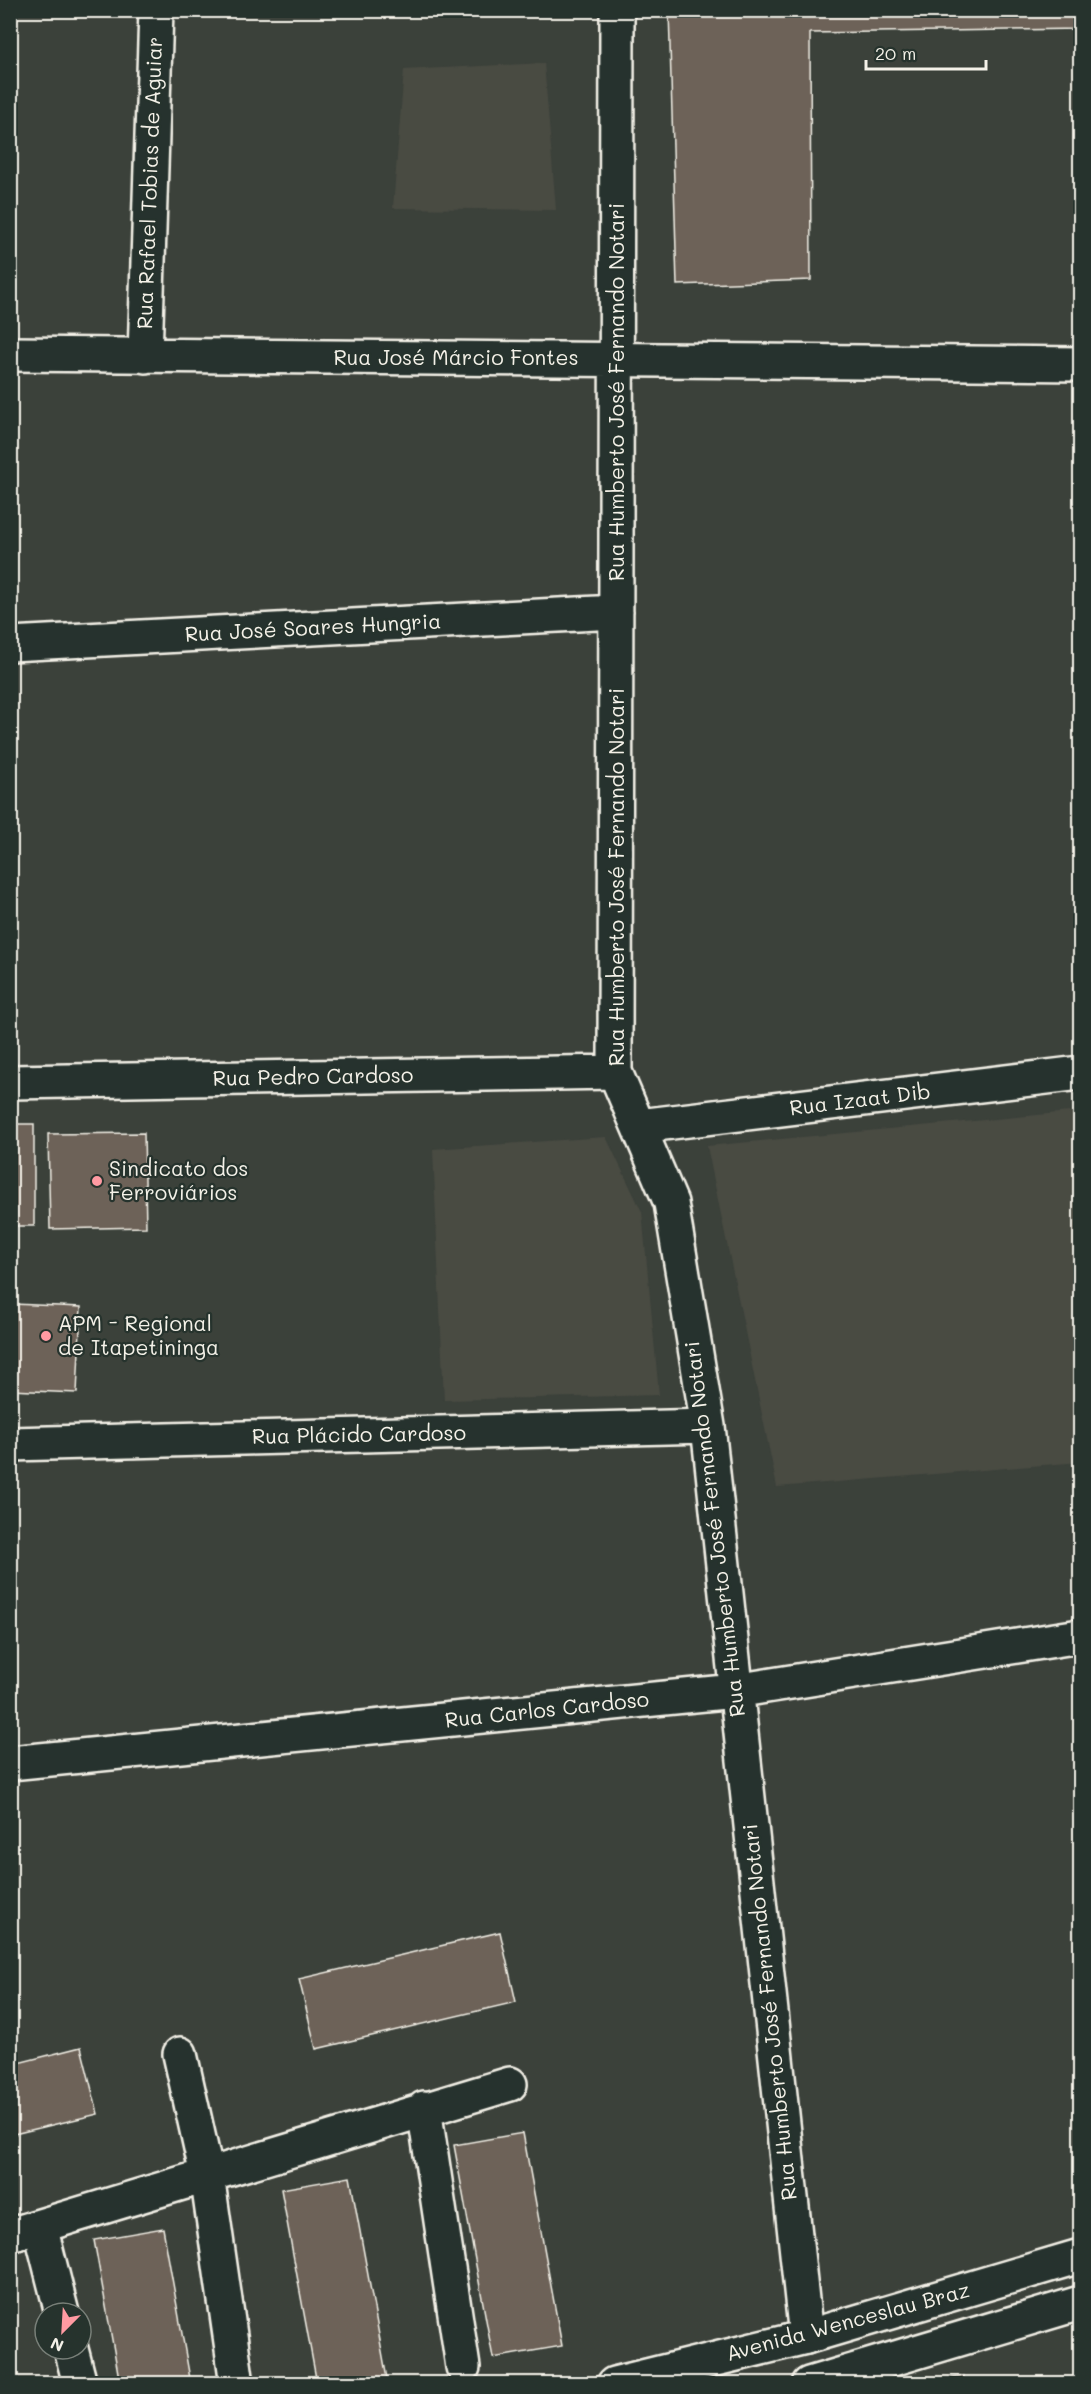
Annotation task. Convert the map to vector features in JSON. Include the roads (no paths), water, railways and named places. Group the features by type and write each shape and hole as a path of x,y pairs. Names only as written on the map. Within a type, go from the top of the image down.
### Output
{"street":[{"name":"Rua Rafael Tobias de Aguiar","path":"145,356 156,10"},
{"name":"Rua Humberto José Fernando Notari","path":"617,10 615,1071 670,1203 708,1426 806,2337"},
{"name":"Rua José Márcio Fontes","path":"10,354 1080,364"},
{"name":"Rua José Soares Hungria","path":"10,644 616,612"},
{"name":"Rua Pedro Cardoso","path":"10,1082 615,1071"},
{"name":"Rua Izaat Dib","path":"639,1126 1080,1073"},
{"name":"Rua Plácido Cardoso","path":"10,1444 708,1426"},
{"name":"Rua Carlos Cardoso","path":"10,1763 735,1691 1080,1636"},
{"path":"180,2054 207,2175 237,2384"},
{"path":"57,2301 25,2230 424,2108 510,2084"},
{"path":"424,2108 463,2367"},
{"name":"Avenida Wenceslau Braz","path":"614,2384 667,2377 1080,2256"},
{"path":"808,2384 1080,2303"},
{"path":"74,2361 80,2384"}],"place":[{"name":"Sindicato dos Ferroviários","path":"97,1181"},
{"name":"APM - Regional de Itapetininga","path":"46,1336"}]}
